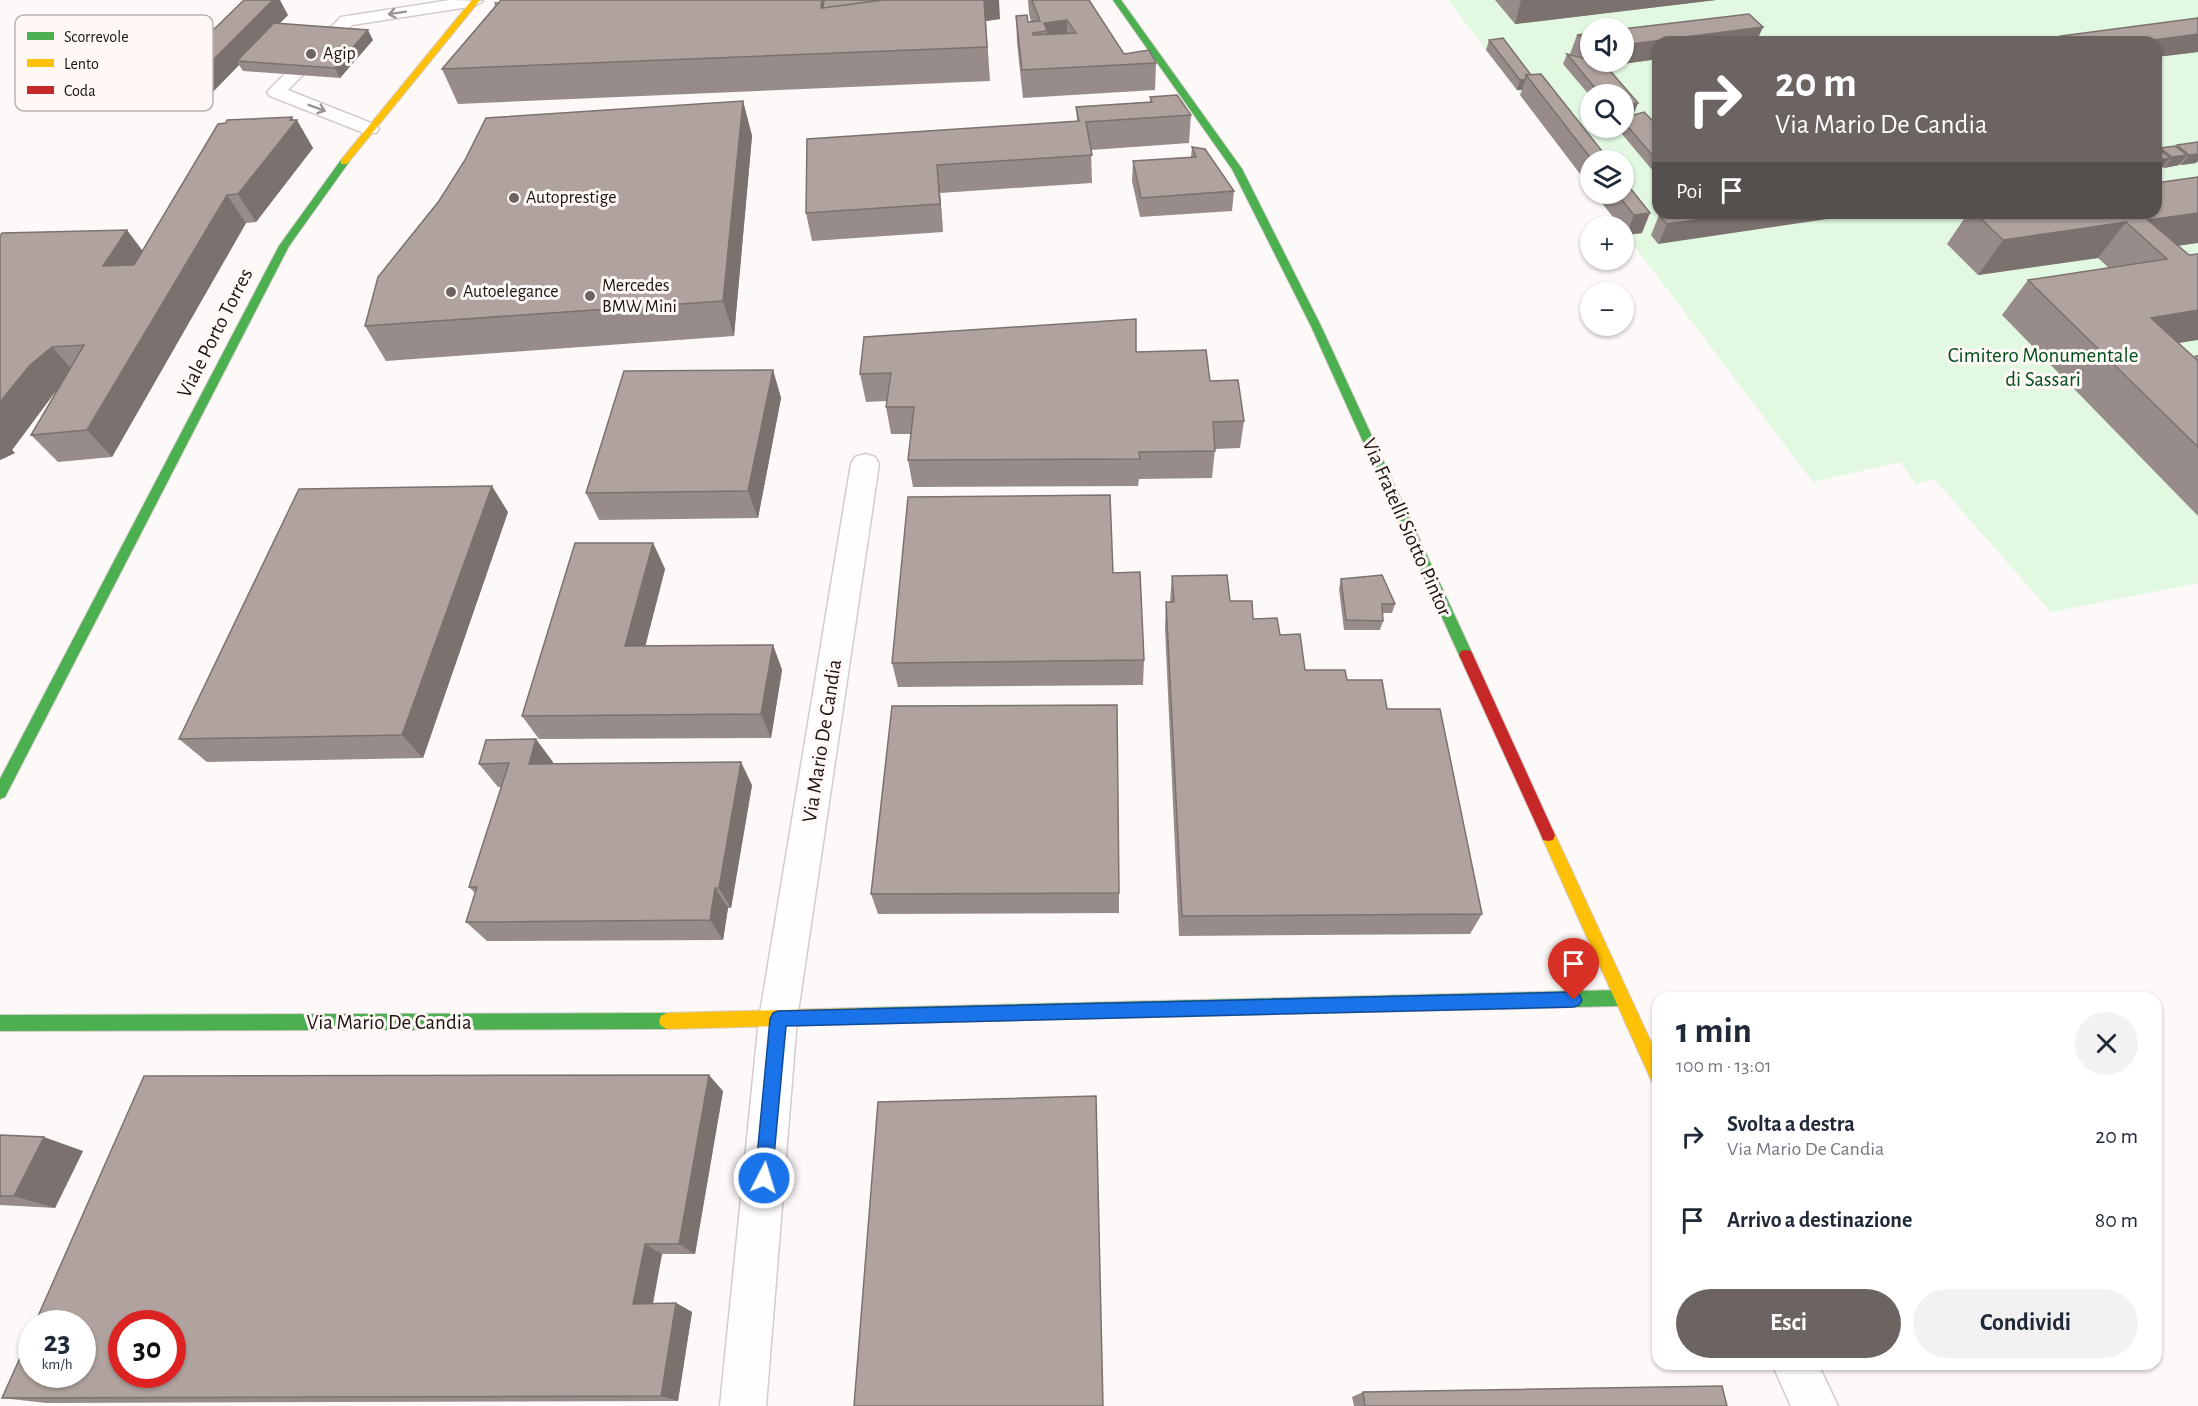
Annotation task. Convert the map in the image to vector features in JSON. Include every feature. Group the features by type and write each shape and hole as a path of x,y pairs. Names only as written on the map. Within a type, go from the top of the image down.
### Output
{"street":[{"name":"Via Fratelli Siotto Pintor","path":"1117,0 1237,169 1269,232 1316,326 1620,998 1652,1064"},
{"name":"Viale Porto Torres","path":"0,794 284,246 370,129 476,1"},
{"name":"Via Mario De Candia","path":"743,1406 778,1019 865,464"},
{"name":"Viale Porto Torres","path":"0,776 39,718"},
{"name":"Via Mario De Candia","path":"0,1023 659,1021 1620,998"},
{"path":"1798,1370 1815,1406"}],"lane":[{"path":"370,129 276,92 347,21 476,1"}],"green space":[{"name":"Cimitero Monumentale di Sassari","path":"1448,0 2198,0 2198,583 2051,612 1934,479 1916,484 1900,462 1813,482 1634,246 1634,216 1611,216 1602,204 1634,204 1634,150 1580,150 1580,175"}],"building":[{"path":"244,0 273,0 213,60 213,30"},
{"path":"501,0 822,0 821,8 882,0 984,0 987,47 442,69"},
{"path":"824,0 882,0 823,8"},
{"path":"1032,0 1089,0 1124,54 1149,50 1156,63 1022,70 1016,16 1027,15 1028,22 1040,21","holes":["1067,20 1076,33 1033,35 1033,33 1047,31 1044,23"]},
{"path":"1749,14 1763,27 1693,36 1652,36 1652,41 1634,44 1634,28"},
{"path":"2198,18 2198,34 2162,39 2162,36 2061,36"},
{"path":"274,23 368,30 335,68 237,61"},
{"path":"1503,38 1531,75 1526,75 1525,80 1520,80 1489,40"},
{"path":"1567,54 1580,57 1580,70"},
{"path":"1582,72 1611,72 1622,84 1592,84"},
{"path":"1541,74 1580,123 1580,138 1592,138 1601,150 1584,150 1526,75"},
{"path":"1177,95 1191,115 1086,122 1092,155 937,165 940,204 806,213 807,139 1079,121 1076,107 1152,102 1150,97"},
{"path":"743,101 723,301 365,326 378,277 439,201 465,160 486,118"},
{"path":"1644,112 1652,120 1652,155 1634,134 1634,115"},
{"path":"292,117 290,120 297,120 238,194 227,195 87,430 31,435 84,345 52,347 30,365 0,402 0,236 2,233 127,230 103,266 134,265 218,124 226,123 227,120"},
{"path":"2198,142 2198,154 2189,155 2177,145"},
{"path":"2175,146 2187,155 2172,157 2162,148"},
{"path":"1192,147 1205,149 1234,191 1141,198 1133,161 1196,157"},
{"path":"2162,151 2170,158 2162,159"},
{"path":"2198,177 2198,213 2162,218 2162,182"},
{"path":"1634,193 1650,213 1634,215 1625,204 1634,204"},
{"path":"1663,219 1702,219 1667,224"},
{"path":"1981,219 2155,219 2148,220 2189,255 2198,254 2198,310 2151,318 2198,361 2198,447 2028,280 2167,259 2126,222 2003,240"},
{"path":"1136,319 1136,352 1206,350 1210,381 1238,380 1244,421 1213,422 1215,451 1139,452 1140,459 908,460 914,407 886,407 891,373 860,374 864,337"},
{"path":"773,370 748,491 586,493 624,371"},
{"path":"492,486 402,735 179,739 299,489"},
{"path":"1110,495 1113,573 1140,572 1144,660 892,663 908,497"},
{"path":"575,543 653,543 625,646 773,645 761,714 522,716"},
{"path":"1227,575 1230,601 1252,601 1253,619 1277,618 1280,635 1300,634 1305,670 1345,670 1347,680 1382,680 1387,709 1440,709 1482,914 1182,916 1166,602 1174,602 1172,576"},
{"path":"1382,575 1395,604 1382,604 1383,621 1346,620 1341,579"},
{"path":"1117,705 1119,893 871,894 892,706"},
{"path":"536,739 529,764 741,762 719,888 715,888 710,920 466,922 477,887 469,887 509,763 479,764 486,740"},
{"path":"709,1075 679,1244 645,1244 633,1304 676,1303 661,1396 2,1398 18,1362 18,1388 96,1388 96,1310 41,1310 144,1076"},
{"path":"1096,1096 1103,1406 854,1406 878,1102"},
{"path":"0,1135 44,1137 14,1196 0,1196"},
{"path":"1722,1386 1727,1406 1365,1406 1363,1392"}],"traffic: fast":[{"path":"1117,0 1237,169 1316,326 1466,655"},
{"path":"0,793 284,246 344,162"},
{"path":"857,1016 1620,998"},
{"path":"0,1023 667,1021"}],"traffic: slow":[{"path":"344,162 476,0"},
{"path":"1548,835 1652,1063"},
{"path":"667,1021 857,1016"}],"traffic: jam":[{"path":"1466,655 1548,835"}],"place":[{"name":"Agip","path":"311,54"},
{"name":"Autoprestige","path":"514,198"},
{"name":"Autoelegance","path":"451,292"},
{"name":"Mercedes BMW Mini","path":"590,296"}],"route":[{"path":"764,1178 778,1019 1574,1000"}]}
